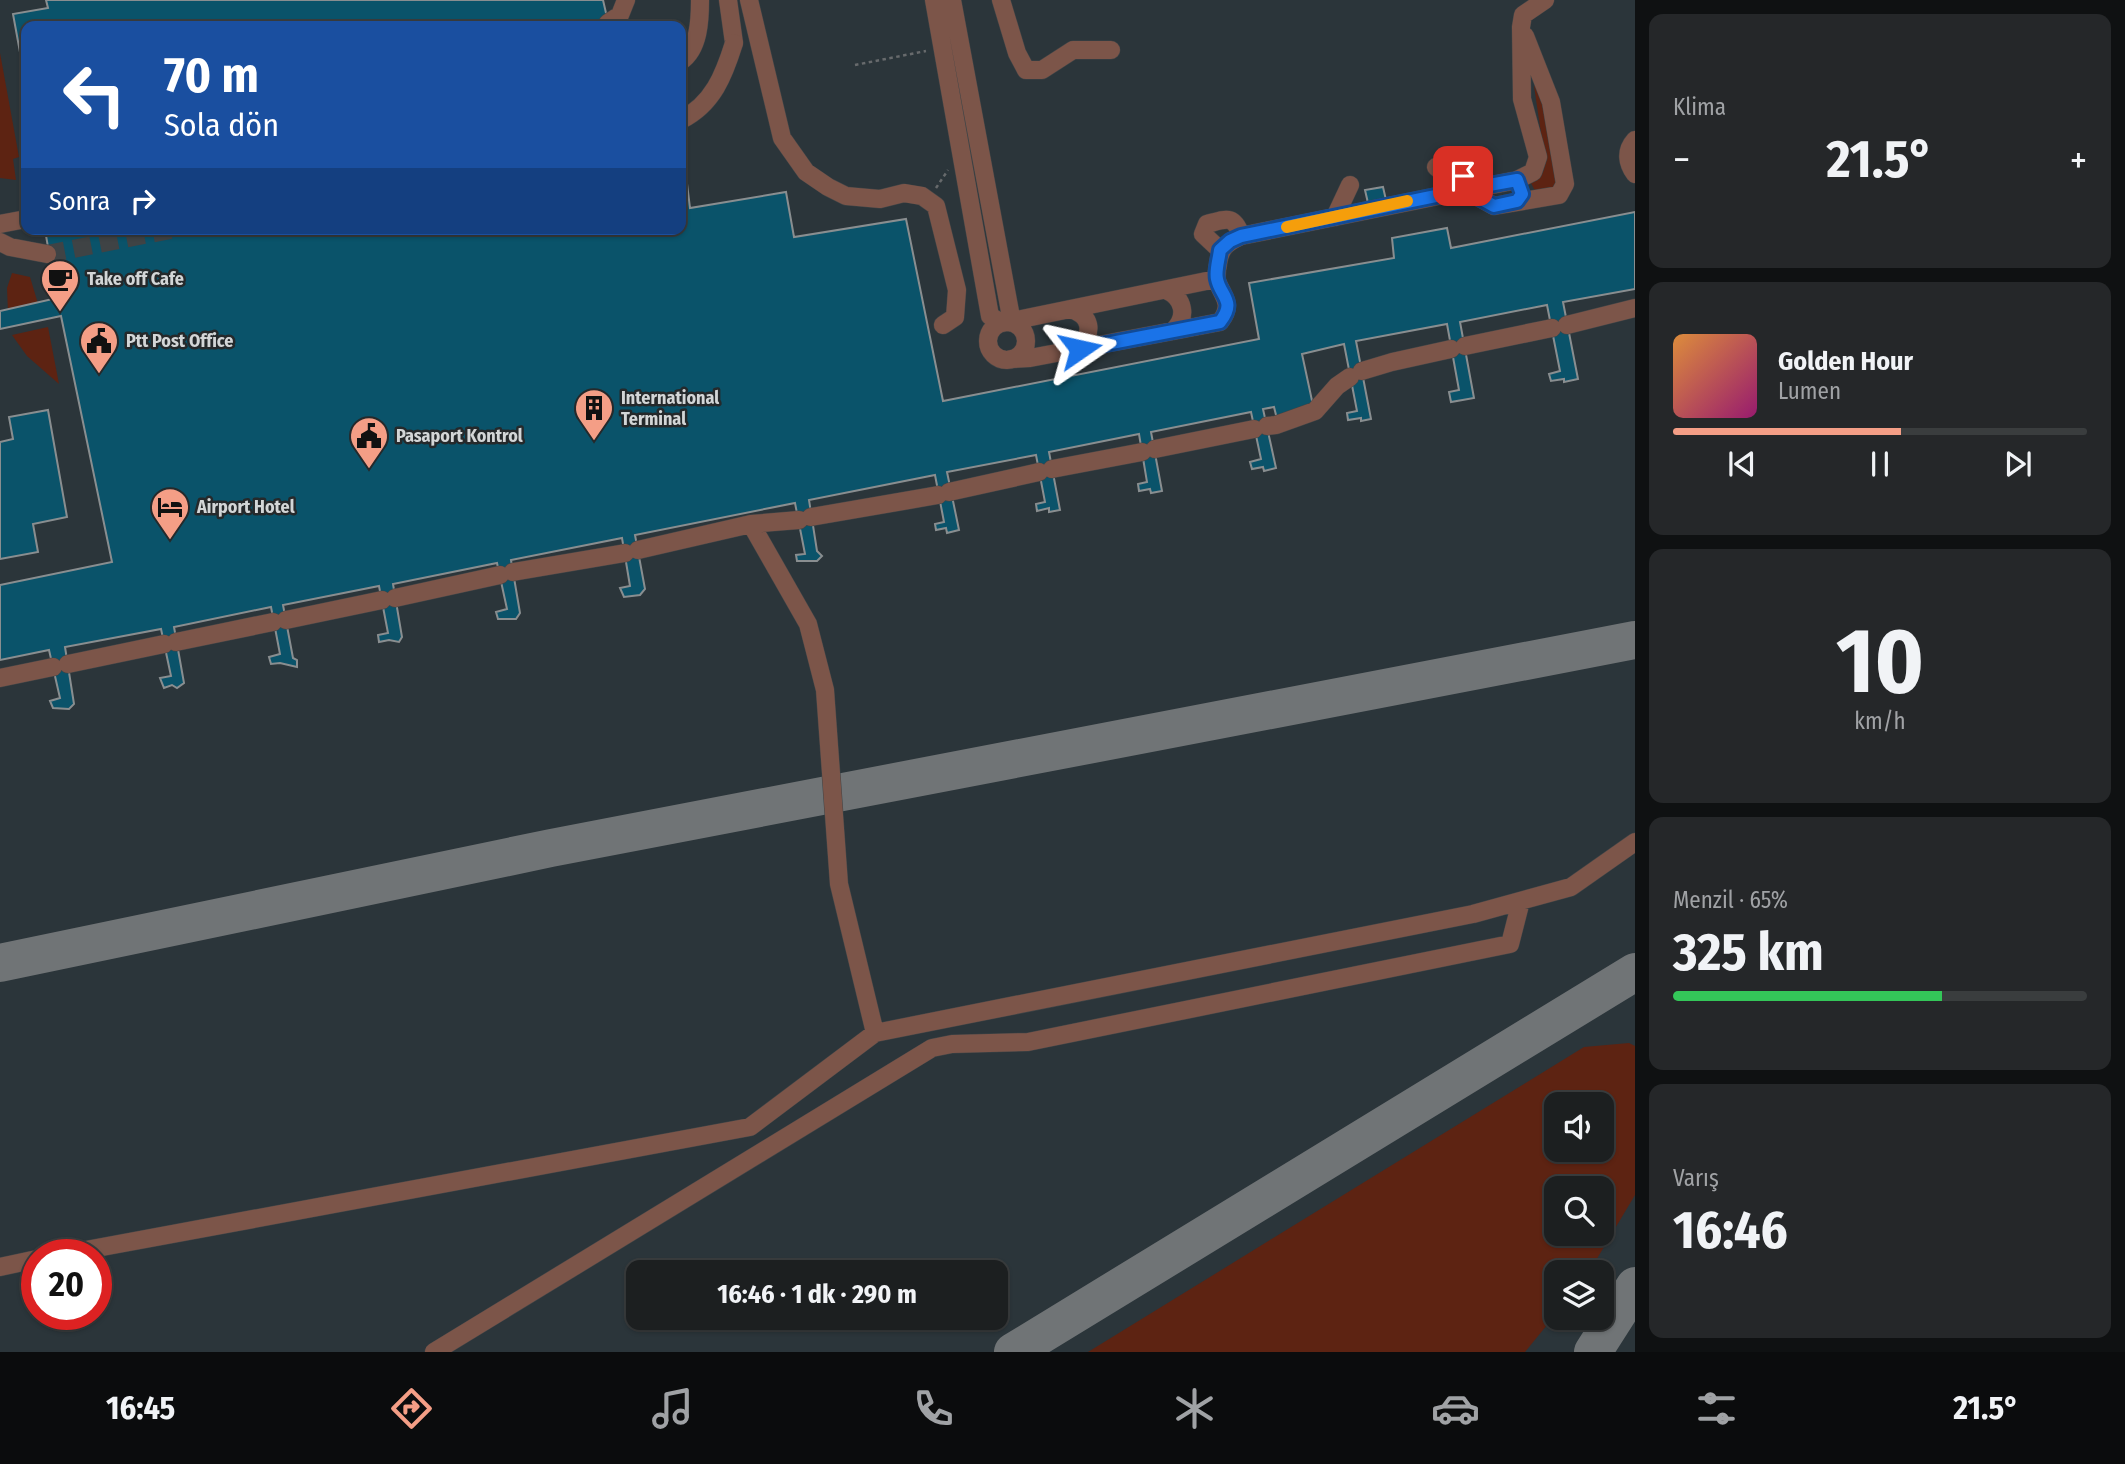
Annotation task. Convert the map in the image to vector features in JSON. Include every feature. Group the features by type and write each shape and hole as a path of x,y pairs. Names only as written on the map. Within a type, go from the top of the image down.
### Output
{"lane":[{"path":"611,21 620,15 626,0"},
{"path":"686,57 693,45 699,23 701,0"},
{"path":"686,117 694,113 722,79 734,43 728,0"},
{"path":"749,0 782,138 806,172 846,196 880,199 904,193 922,196 936,206 957,290 955,317 943,325"},
{"path":"934,0 990,316 1002,323 1014,324 1025,336 1021,353 1011,359"},
{"path":"952,0 1011,317 992,330 989,336 990,349 999,358 1011,359 1030,358 1220,322 1224,317 1227,300 1216,279 1220,250 1241,236 1517,180 1533,172 1538,157 1522,99 1521,27 1523,15 1545,0"},
{"path":"1001,0 1017,53 1027,70 1042,71 1073,50 1111,50"},
{"path":"1442,165 1494,206 1559,194 1565,184 1551,102 1521,27"},
{"path":"1635,140 1630,146 1628,156 1629,166 1635,174"},
{"path":"1517,180 1522,194 1517,201"},
{"path":"1340,216 1355,184"},
{"path":"0,215 21,217"},
{"path":"0,224 21,218"},
{"path":"1220,250 1203,234 1207,224 1226,219 1232,221 1241,236"},
{"path":"0,242 10,247 47,254"},
{"path":"1002,323 1216,279"},
{"path":"1166,290 1180,300 1183,308 1179,325 1173,331"},
{"path":"0,678 506,573 632,551 751,524 805,518 944,493 1276,425 1315,411 1337,386 1357,374 1392,362 1635,308"},
{"path":"1070,309 1083,315 1090,326 1090,333 1080,349"},
{"path":"751,524 808,624 825,691 839,884 875,1033"},
{"path":"112,1245 750,1127 875,1033 1473,914 1571,887 1635,842"},
{"path":"434,1352 932,1048 952,1044 1028,1042 1510,944 1521,901"},
{"path":"0,1267 21,1262"}],"path":[{"path":"855,65 926,50"},
{"path":"928,200 949,168"}],"shaded area":[{"path":"0,0 1635,0 1635,1352 0,1352"},
{"path":"0,53 19,157 13,159 16,180 0,178"},
{"path":"1538,85 1559,183 1557,188 1535,191 1531,183 1542,174 1545,160 1534,86"},
{"path":"12,273 30,277 39,307 8,312 7,288"},
{"path":"48,327 59,384 27,356 12,335"},
{"path":"1629,1043 1635,1046 1635,1195 1614,1230 1614,1176 1544,1176 1544,1246 1605,1246 1596,1260 1544,1260 1544,1329 1525,1352 1088,1352 1584,1047"}],"building":[{"path":"46,0 603,0 608,21 21,21 21,58 13,14 48,8"},
{"name":"International Terminal","path":"686,175 690,208 786,192 794,237 906,219 943,401 1259,339 1249,283 1394,258 1392,238 1447,228 1451,248 1635,212 1635,289 1563,302 1578,379 1551,381 1549,374 1560,371 1547,305 1460,322 1474,398 1451,402 1449,392 1459,390 1447,324 1356,341 1371,419 1348,420 1347,413 1357,411 1344,344 1302,354 1314,410 1277,419 1274,407 1263,409 1276,468 1264,471 1263,467 1252,469 1250,462 1261,459 1251,412 1151,432 1162,491 1139,491 1138,484 1147,482 1139,434 1049,452 1060,510 1049,512 1049,508 1037,511 1036,504 1045,502 1036,455 947,472 959,530 947,533 946,528 936,530 935,524 944,522 935,475 809,500 817,551 822,556 817,561 797,561 796,555 805,554 795,503 635,535 645,589 640,595 624,597 620,588 630,586 622,538 511,560 520,613 516,619 498,619 496,612 507,609 497,563 393,584 402,637 399,642 379,642 378,635 388,633 379,586 283,605 297,667 271,664 269,657 280,654 271,607 174,627 184,683 177,688 172,685 164,688 160,678 171,676 161,629 65,647 74,704 69,709 53,708 50,701 60,698 49,650 0,660 0,585 112,562 61,316 0,329 0,311 57,298 46,235 686,235"},
{"path":"1383,187 1386,200 1368,203 1365,190"},
{"path":"48,410 67,517 33,524 38,552 0,559 0,442 13,439 9,417"}],"taxiway":[{"path":"0,963 551,848 1635,640"},
{"path":"1013,1352 1635,972"},
{"path":"1593,1352 1635,1286"}],"tunnel":[{"path":"47,254 144,235"}],"slow traffic":[{"path":"1287,227 1407,201"}],"place":[{"name":"Take off Cafe","path":"60,313"},
{"name":"Ptt Post Office","path":"99,375"},
{"name":"International Terminal","path":"594,442"},
{"name":"Pasaport Kontrol","path":"369,470"},
{"name":"Airport Hotel","path":"170,541"}],"route":[{"path":"1080,349 1220,322 1227,309 1224,291 1216,279 1220,250 1241,236 1465,190 1494,206 1517,201 1522,194 1517,180 1478,187 1463,176"}]}
